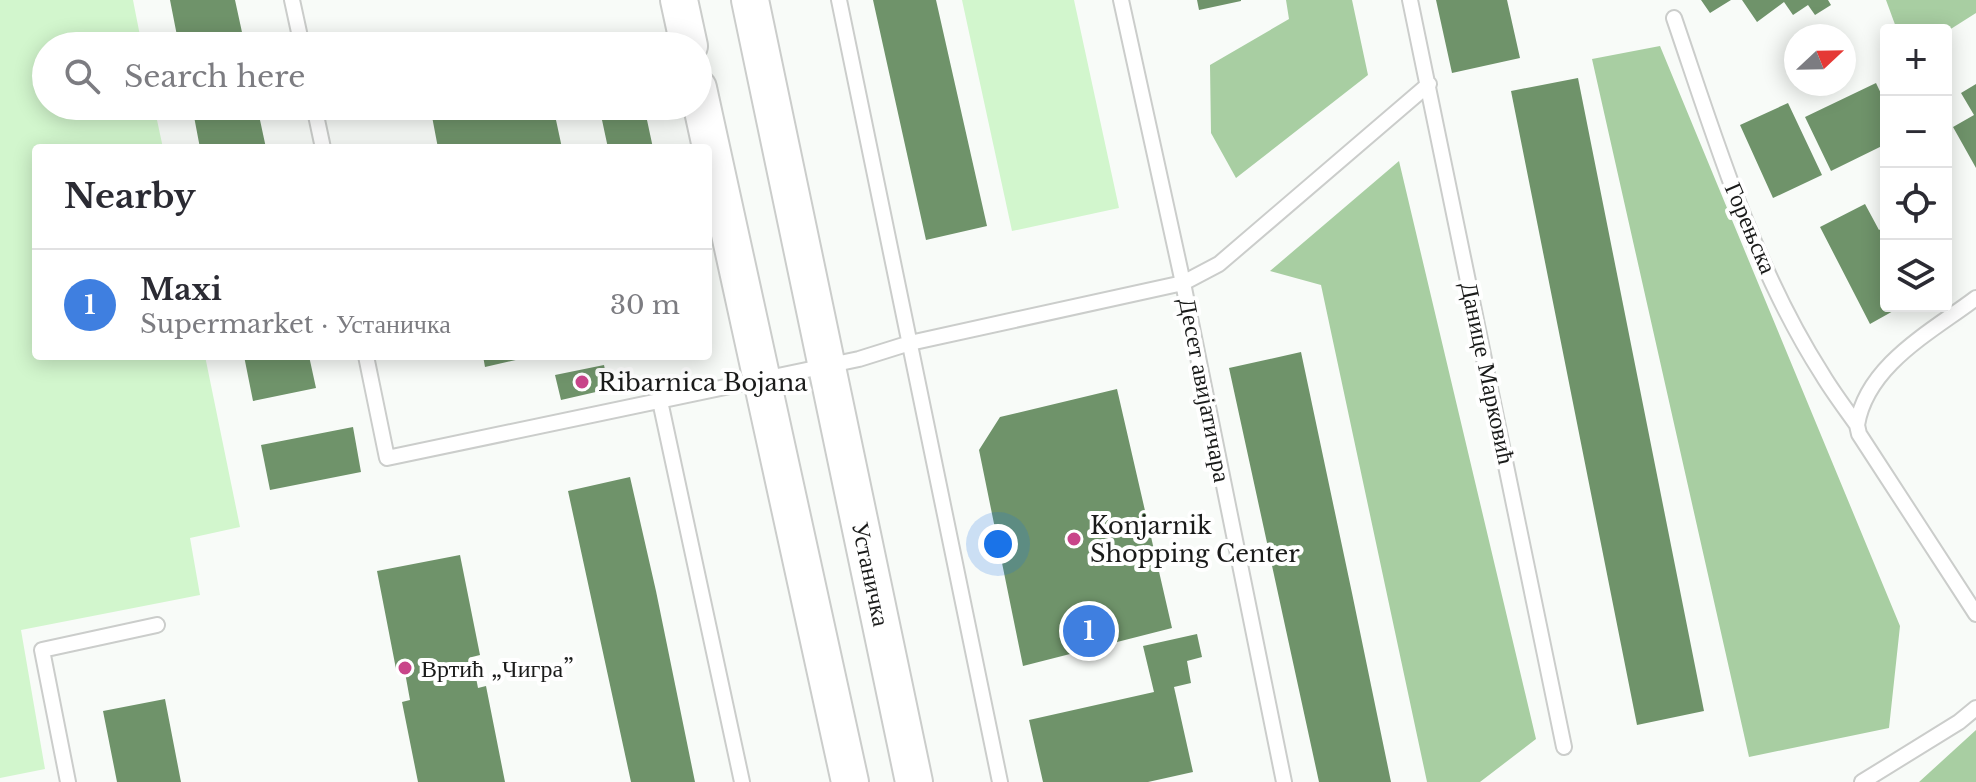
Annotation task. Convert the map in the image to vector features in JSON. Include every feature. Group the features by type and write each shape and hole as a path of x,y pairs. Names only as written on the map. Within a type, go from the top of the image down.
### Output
{"main road":[{"path":"679,0 686,32"},
{"name":"Устаничка","path":"750,0 914,782"},
{"path":"705,120 710,144"},
{"path":"712,153 850,782"}],"lane":[{"path":"292,0 299,32"},
{"path":"839,0 1000,782"},
{"name":"Десет авијатичара","path":"1121,0 1183,283 1284,782"},
{"name":"Данице Марковић","path":"1410,0 1564,747"},
{"name":"Горењска","path":"1674,18 1717,145 1771,277 1821,374 1857,425 1859,434 1976,614"},
{"path":"367,360 387,458 828,366 910,343 1183,283 1219,264 1429,84"},
{"path":"317,120 322,144"},
{"path":"1857,425 1864,397 1883,369 1976,298"},
{"path":"660,401 742,782"},
{"path":"68,782 42,650 157,625"},
{"path":"1862,782 1959,722 1976,708"}],"green space":[{"path":"0,0 133,0 139,32 32,32 32,120 157,120 162,144 32,144 32,360 206,360 240,527 190,538 200,595 21,630 45,769 0,778"},
{"path":"962,0 1074,0 1119,208 1012,231"},
{"path":"1286,0 1352,0 1368,75 1236,178 1211,133 1210,65 1289,19"},
{"path":"1886,0 1976,0 1976,13 1952,28 1952,24 1895,24"},
{"path":"1660,46 1900,626 1889,728 1749,757 1592,59"},
{"path":"1399,161 1536,739 1480,782 1427,782 1321,285 1270,271"},
{"path":"1976,730 1976,782 1919,782"}],"building":[{"path":"170,0 235,0 242,32 176,32"},
{"path":"873,0 936,0 987,226 926,240"},
{"path":"1197,0 1241,0 1241,1 1199,10"},
{"path":"1436,0 1507,0 1520,58 1452,73"},
{"path":"1701,0 1731,0 1710,13"},
{"path":"1742,0 1828,0 1831,5 1815,15 1808,5 1793,15 1784,2 1757,22"},
{"path":"1578,78 1704,711 1637,725 1511,91"},
{"path":"1876,83 1880,91 1880,147 1831,171 1805,117 1849,96 1856,96 1856,93"},
{"path":"1976,84 1976,168 1953,127 1974,115 1961,93"},
{"path":"1788,103 1822,175 1773,198 1740,125"},
{"path":"195,120 260,120 265,144 199,144"},
{"path":"433,120 556,120 561,144 437,144"},
{"path":"602,120 647,120 652,144 607,144"},
{"path":"1865,204 1880,229 1880,312 1891,312 1870,324 1820,227"},
{"path":"1301,352 1391,782 1319,782 1229,368"},
{"path":"245,360 310,360 316,388 253,401"},
{"path":"484,360 516,360 485,367"},
{"name":"Ribarnica Bojana","path":"604,365 609,389 561,400 555,375"},
{"name":"Konjarnik Shopping Center","path":"1117,389 1172,628 1023,666 979,450 1000,417"},
{"path":"353,427 361,472 270,490 261,445"},
{"path":"630,477 695,782 631,782 568,491"},
{"path":"460,555 480,655 472,657 478,688 486,686 505,782 418,782 402,702 410,700 404,667 396,669 377,571"},
{"path":"1197,634 1202,657 1187,661 1191,683 1174,687 1193,772 1148,782 1043,782 1029,720 1154,692 1143,646"},
{"path":"165,699 181,782 117,782 103,711"}],"place":[{"name":"Ribarnica Bojana","path":"582,382"},
{"name":"Konjarnik Shopping Center","path":"1074,539"},
{"name":"Maxi","path":"1089,631"},
{"name":"Вртић „Чигра”","path":"405,668"}]}
